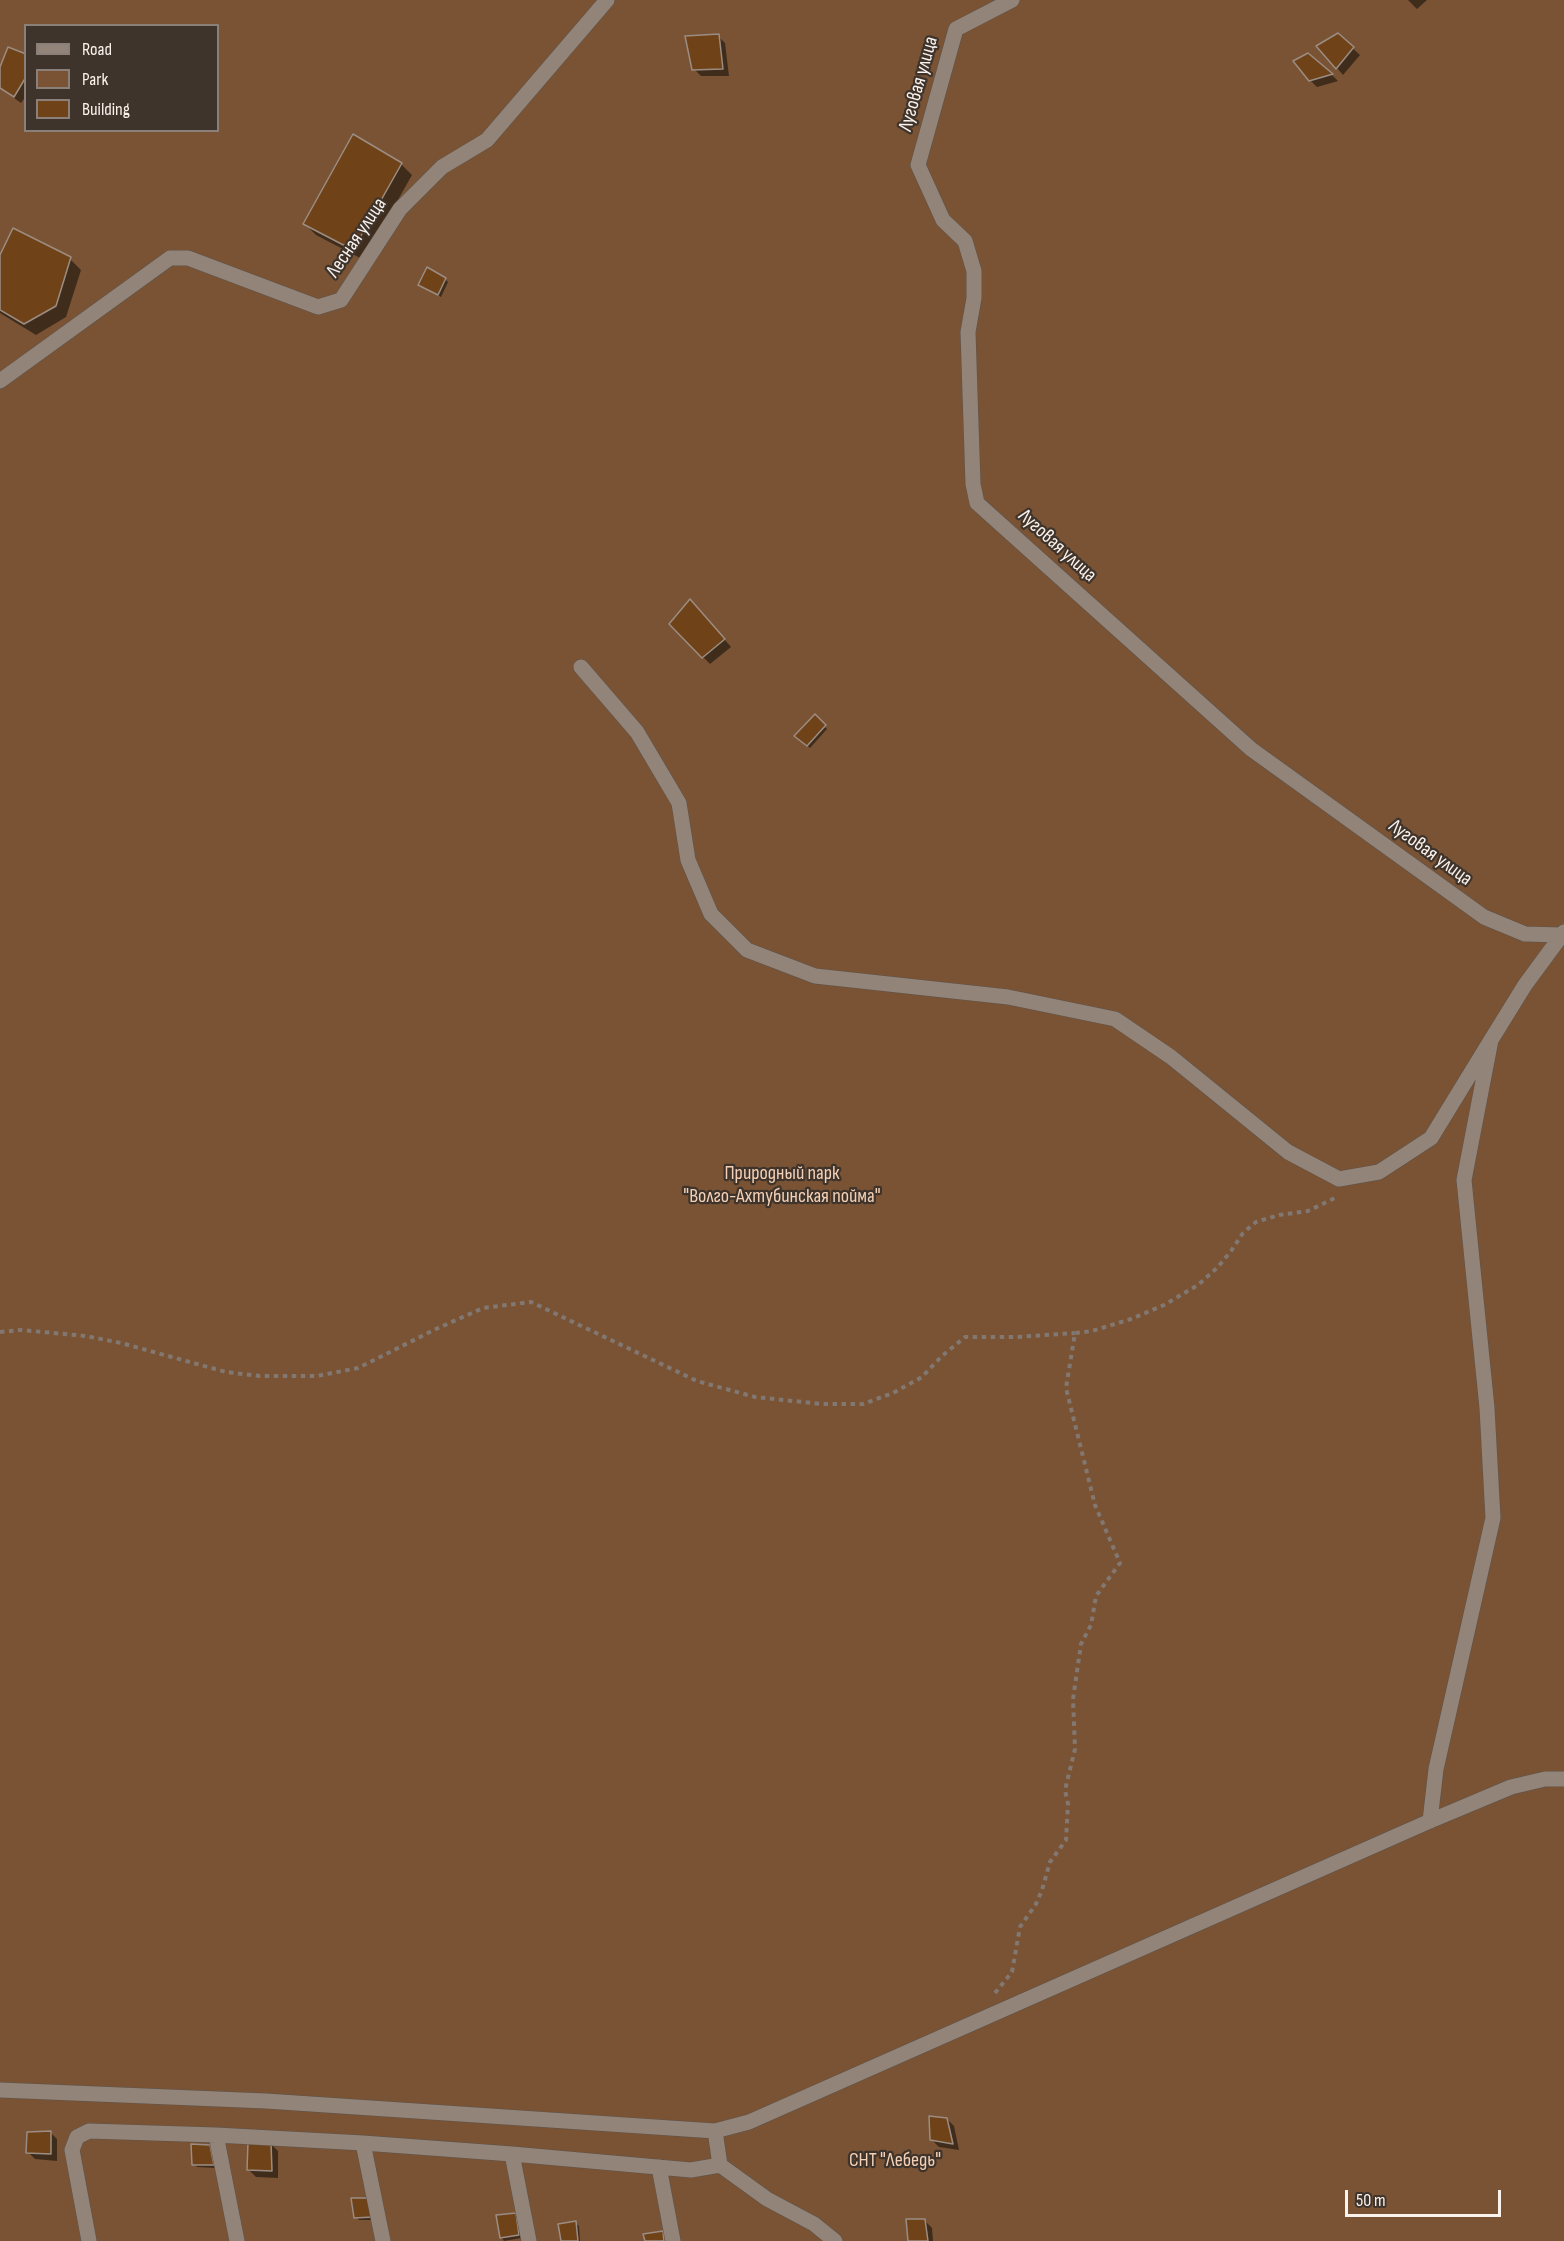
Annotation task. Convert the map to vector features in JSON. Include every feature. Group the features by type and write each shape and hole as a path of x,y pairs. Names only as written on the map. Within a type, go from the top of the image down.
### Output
{"street":[{"name":"Лесная улица","path":"0,381 170,258 188,258 318,307 341,300 400,210 442,167 487,140 607,0"},
{"name":"Луговая улица","path":"1012,0 956,29 918,165 943,220 965,241 974,271 974,298 968,332 973,484 977,503 1251,749 1484,918 1525,934 1562,934"},
{"path":"581,667 637,732 679,803 688,860 711,914 747,950 815,976 1008,997 1115,1019 1171,1057 1288,1152 1339,1179 1379,1173 1431,1138 1525,985 1562,934"},
{"path":"1430,1821 1436,1769 1493,1518 1487,1408 1464,1180 1491,1040"},
{"path":"0,2090 266,2101 715,2131 749,2122 1511,1787 1545,1779 1564,1779"},
{"path":"89,2241 72,2150 77,2137 89,2131 363,2143 691,2170 720,2165 767,2199 814,2224 835,2241"},
{"path":"715,2131 720,2165"},
{"path":"216,2135 237,2241"},
{"path":"363,2143 383,2241"},
{"path":"512,2154 530,2241"},
{"path":"658,2167 673,2241"}],"path":[{"path":"0,1332 39,1331 86,1336 121,1343 226,1372 272,1376 317,1376 358,1368 483,1308 531,1302 697,1381 755,1397 822,1404 863,1404 893,1393 922,1377 965,1337 1017,1337 1092,1331 1131,1319 1164,1305 1198,1285 1217,1268 1243,1233 1256,1222 1279,1215 1308,1211 1327,1203 1343,1194 1362,1175"},
{"path":"980,2020 998,1989 1012,1972 1020,1927 1042,1890 1050,1862 1066,1840 1068,1804 1065,1790 1075,1749 1073,1699 1081,1644 1091,1625 1096,1596 1120,1563 1095,1505 1066,1388 1075,1333"}],"green space":[{"name":"Природный парк \"Волго-Ахтубинская пойма\"","path":"0,0 1564,0 1564,2241 0,2241"}],"building":[{"path":"1338,33 1354,47 1336,69 1316,46"},
{"path":"719,34 723,69 692,70 685,36"},
{"path":"8,47 24,53 24,80 14,97 0,88 0,67"},
{"path":"1308,53 1333,74 1309,81 1293,61"},
{"path":"353,134 402,163 353,250 303,224"},
{"path":"13,228 71,257 56,306 24,324 0,310 0,255"},
{"path":"427,267 446,278 438,295 418,285"},
{"path":"690,599 725,639 702,658 669,624"},
{"path":"815,714 826,725 807,746 794,736"},
{"path":"929,2116 947,2118 953,2144 930,2140"},
{"path":"51,2131 51,2154 26,2153 27,2132"},
{"path":"248,2142 271,2142 272,2171 247,2170"},
{"path":"191,2144 210,2145 214,2165 192,2165"},
{"path":"351,2198 369,2198 373,2217 354,2218"},
{"path":"516,2213 519,2235 500,2238 496,2215"},
{"path":"906,2219 925,2219 928,2241 908,2241"},
{"path":"576,2221 578,2241 561,2241 558,2224"},
{"path":"663,2231 664,2241 645,2241 643,2234"}],"park label":[{"name":"СНТ \"Лебедь\"","path":"895,2161"}]}
